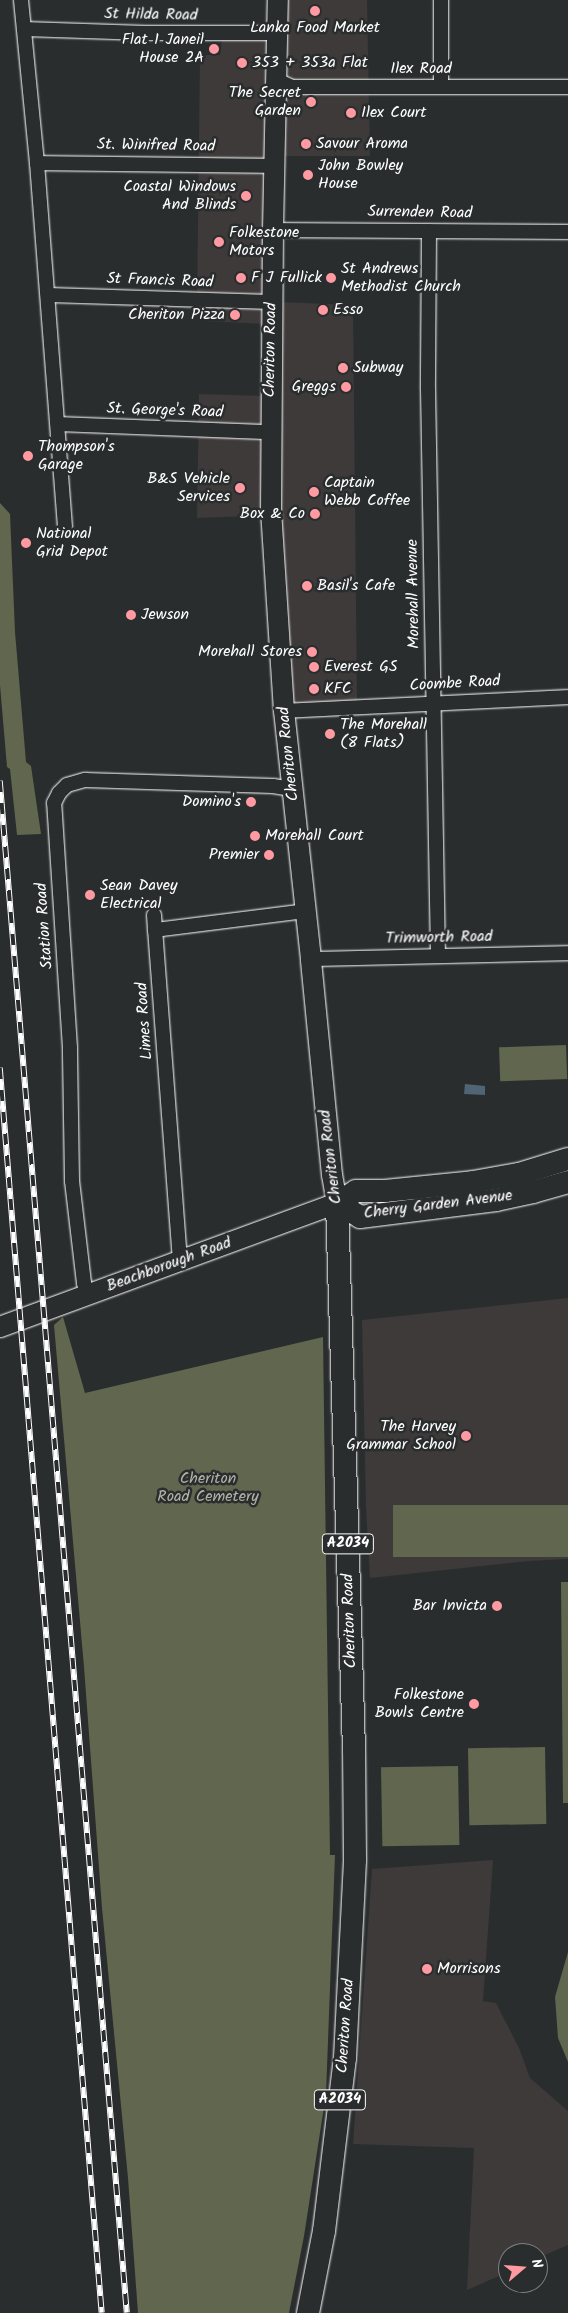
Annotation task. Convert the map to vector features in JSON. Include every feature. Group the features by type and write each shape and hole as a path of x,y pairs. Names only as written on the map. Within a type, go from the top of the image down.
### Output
{"main road":[{"name":"Cheriton Road","path":"278,0 270,432 271,512 284,711 312,959 332,1175 338,1202 354,1750 355,1860 345,2058 324,2231 308,2313"},
{"name":"Cherry Garden Avenue","path":"568,1159 518,1174 454,1184 385,1191 356,1191 338,1202 360,1217 496,1200 568,1182"},
{"name":"Beachborough Road","path":"0,1327 338,1202"}],"street":[{"path":"21,0 37,163 65,527"},
{"path":"441,0 441,86"},
{"name":"St Hilda Road","path":"24,29 144,33 278,33"},
{"name":"Ilex Road","path":"277,80 292,87 568,87"},
{"name":"St. Winifred Road","path":"37,163 275,166"},
{"name":"Surrenden Road","path":"273,230 568,232"},
{"name":"Morehall Avenue","path":"429,231 428,389 438,956"},
{"name":"St Francis Road","path":"48,295 272,302"},
{"name":"St. George's Road","path":"58,424 270,432"},
{"name":"Coombe Road","path":"284,711 568,696"},
{"name":"Station Road","path":"87,1295 72,1181 70,1048 54,803 59,793 67,785 85,780 273,786 292,789"},
{"path":"156,930 306,910"},
{"name":"Limes Road","path":"154,914 180,1261"},
{"name":"Trimworth Road","path":"312,959 568,953"}],"shaded area":[{"path":"270,0 367,0 370,156 280,156 278,302 353,305 357,703 288,705 276,515 197,518 199,394 266,396 267,324 201,321 201,305 197,305 200,55 220,55 222,39 270,40"},
{"name":"The Harvey Grammar School","path":"568,1298 568,1559 528,1561 370,1578 366,1508 362,1320"},
{"path":"493,1860 483,2001 496,2003 519,2048 530,2078 568,2111 568,2245 548,2254 548,2243 498,2243 498,2276 467,2290 474,2148 353,2144 372,1869"}],"green space":[{"path":"0,503 10,514 15,632 26,762 31,766 41,834 17,835 10,769 7,767 0,685"},
{"path":"566,1045 567,1079 500,1081 499,1047"},
{"name":"Cheriton Road Cemetery","path":"63,1317 85,1393 323,1337 330,1855 335,1855 326,2094 304,2236 289,2313 138,2313 128,2178 102,1908 84,1667 54,1325"},
{"path":"393,1505 568,1505 568,1557 393,1557"},
{"path":"561,1582 568,1582 568,1803 563,1803"},
{"path":"545,1747 546,1824 469,1825 468,1748"},
{"path":"458,1766 459,1845 382,1846 381,1767"},
{"path":"568,1952 568,2062 558,2038 555,1997"}],"water":[{"path":"465,1084 485,1086 485,1095 464,1094"}],"railway":[{"path":"0,781 127,2313"},
{"path":"0,1068 102,2313"}],"place":[{"name":"Lanka Food Market","path":"315,11"},
{"name":"Flat 1 Janeil House 2A","path":"214,49"},
{"name":"353 + 353a Flat","path":"242,63"},
{"name":"The Secret Garden","path":"311,102"},
{"name":"Ilex Court","path":"351,113"},
{"name":"Savour Aroma","path":"306,144"},
{"name":"John Bowley House","path":"308,175"},
{"name":"Coastal Windows And Blinds","path":"246,196"},
{"name":"Folkestone Motors","path":"219,242"},
{"name":"F J Fullick","path":"241,278"},
{"name":"St Andrews Methodist Church","path":"331,278"},
{"name":"Esso","path":"323,310"},
{"name":"Cheriton Pizza","path":"235,315"},
{"name":"Subway","path":"343,368"},
{"name":"Greggs","path":"346,387"},
{"name":"Thompson's Garage","path":"28,456"},
{"name":"B&S Vehicle Services","path":"240,488"},
{"name":"Captain Webb Coffee","path":"314,492"},
{"name":"Box & Co","path":"315,514"},
{"name":"National Grid Depot","path":"26,543"},
{"name":"Basil's Cafe","path":"307,586"},
{"name":"Jewson","path":"131,615"},
{"name":"Morehall Stores","path":"312,652"},
{"name":"Everest GS","path":"314,667"},
{"name":"KFC","path":"314,689"},
{"name":"The Morehall (8 Flats)","path":"330,734"},
{"name":"Domino's","path":"251,802"},
{"name":"Morehall Court","path":"255,836"},
{"name":"Premier","path":"269,855"},
{"name":"Sean Davey Electrical","path":"90,895"},
{"name":"The Harvey Grammar School","path":"466,1436"},
{"name":"Bar Invicta","path":"497,1606"},
{"name":"Folkestone Bowls Centre","path":"474,1704"},
{"name":"Morrisons","path":"427,1969"}]}
